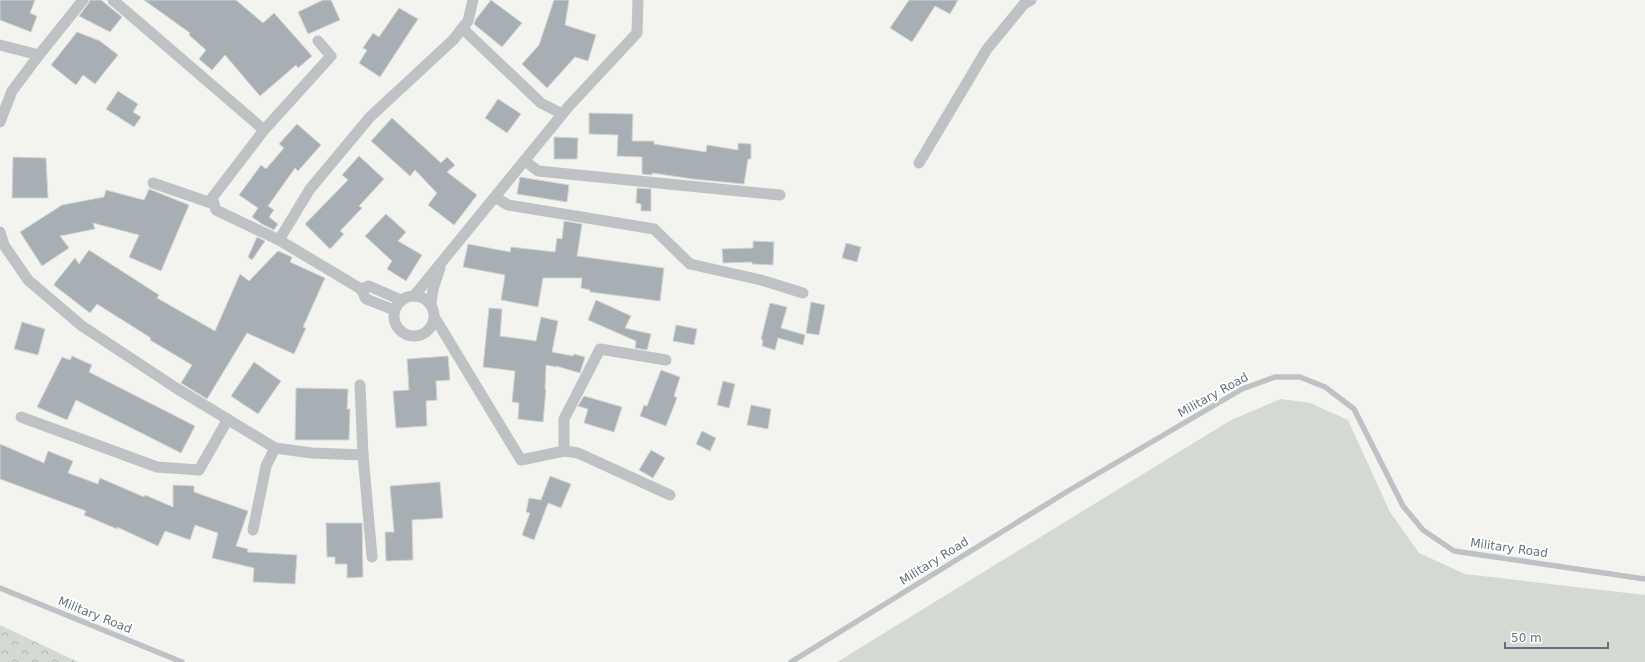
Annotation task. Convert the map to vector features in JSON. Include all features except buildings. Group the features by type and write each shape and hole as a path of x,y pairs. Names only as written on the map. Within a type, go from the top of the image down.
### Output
{"street":[{"path":"0,122 12,91 38,55 83,0"},
{"path":"113,0 264,130"},
{"path":"279,240 310,188 370,118 453,40 468,21 472,0"},
{"path":"414,296 444,257 525,161 562,114 637,33 638,0"},
{"path":"919,163 987,49 1024,4 1031,0"},
{"path":"462,28 541,103 562,114"},
{"path":"318,41 331,56 264,130 212,198 216,210 279,240 361,289 366,299 394,310"},
{"path":"0,45 38,55"},
{"path":"525,161 538,171 780,195"},
{"path":"153,183 214,204"},
{"path":"495,196 508,206 654,229 690,264 761,280 803,293"},
{"path":"0,232 4,244 28,280 82,326 176,388 275,448 312,453 363,455"},
{"path":"431,304 433,289 444,257"},
{"path":"361,289 369,286 401,300"},
{"path":"414,296 426,299 431,304 434,311 434,318 433,324 429,330 423,334 409,336 403,334 398,329 393,316 394,310 401,300 414,296"},
{"path":"434,318 521,460 564,451 578,453 670,495"},
{"path":"564,451 564,419 600,348 666,360"},
{"path":"360,385 363,455 372,557"},
{"path":"21,417 156,467 200,470 228,419"},
{"path":"253,530 266,466 275,448"}],"lane":[{"name":"Military Road","path":"791,662 1075,487 1242,389 1275,377 1300,377 1325,387 1354,409 1403,506 1423,530 1454,551 1645,579"},
{"name":"Military Road","path":"0,588 182,662"}],"green space":[{"path":"1281,399 1310,403 1348,420 1390,512 1419,553 1465,574 1645,595 1645,662 837,662 1231,420"},
{"path":"0,625 78,662 0,662"}]}
